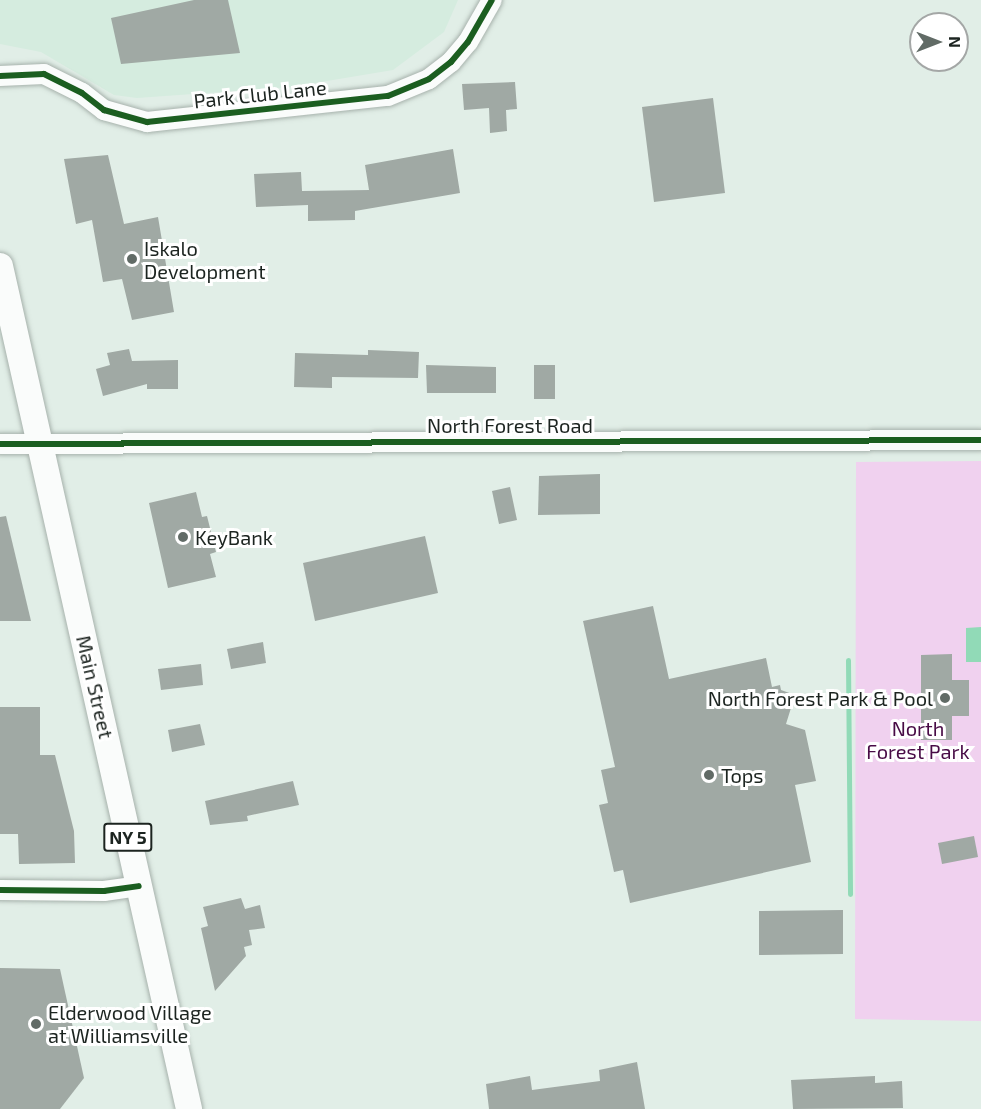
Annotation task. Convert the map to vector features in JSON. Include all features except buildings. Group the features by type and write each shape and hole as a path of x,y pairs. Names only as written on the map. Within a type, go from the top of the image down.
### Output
{"main road":[{"name":"Main Street","path":"0,266 189,1109"}],"street":[{"name":"Park Club Lane","path":"0,76 44,74 82,93 104,110 147,122 388,96 429,79 451,62 468,42 492,0"},
{"name":"North Forest Road","path":"0,444 981,440"},
{"path":"0,890 104,891 139,886"}],"shaded area":[{"path":"0,0 458,0 444,32 393,70 291,87 137,98 114,95 41,52 0,44"},
{"path":"981,627 981,662 966,662 966,628"}],"green space":[{"name":"North Forest Park","path":"981,461 981,1021 855,1019 856,462"}],"waterway":[{"path":"848,660 850,894"}],"cycle path":[{"path":"0,76 44,74 82,93 104,110 147,122 388,96 429,79 451,62 468,42 492,0"},
{"path":"0,444 981,440"},
{"path":"0,890 104,891 139,886"}],"place":[{"name":"Iskalo Development","path":"132,259"},
{"name":"KeyBank","path":"183,537"},
{"name":"North Forest Park & Pool","path":"945,698"},
{"name":"Tops","path":"709,775"},
{"name":"Elderwood Village at Williamsville","path":"36,1024"}]}
